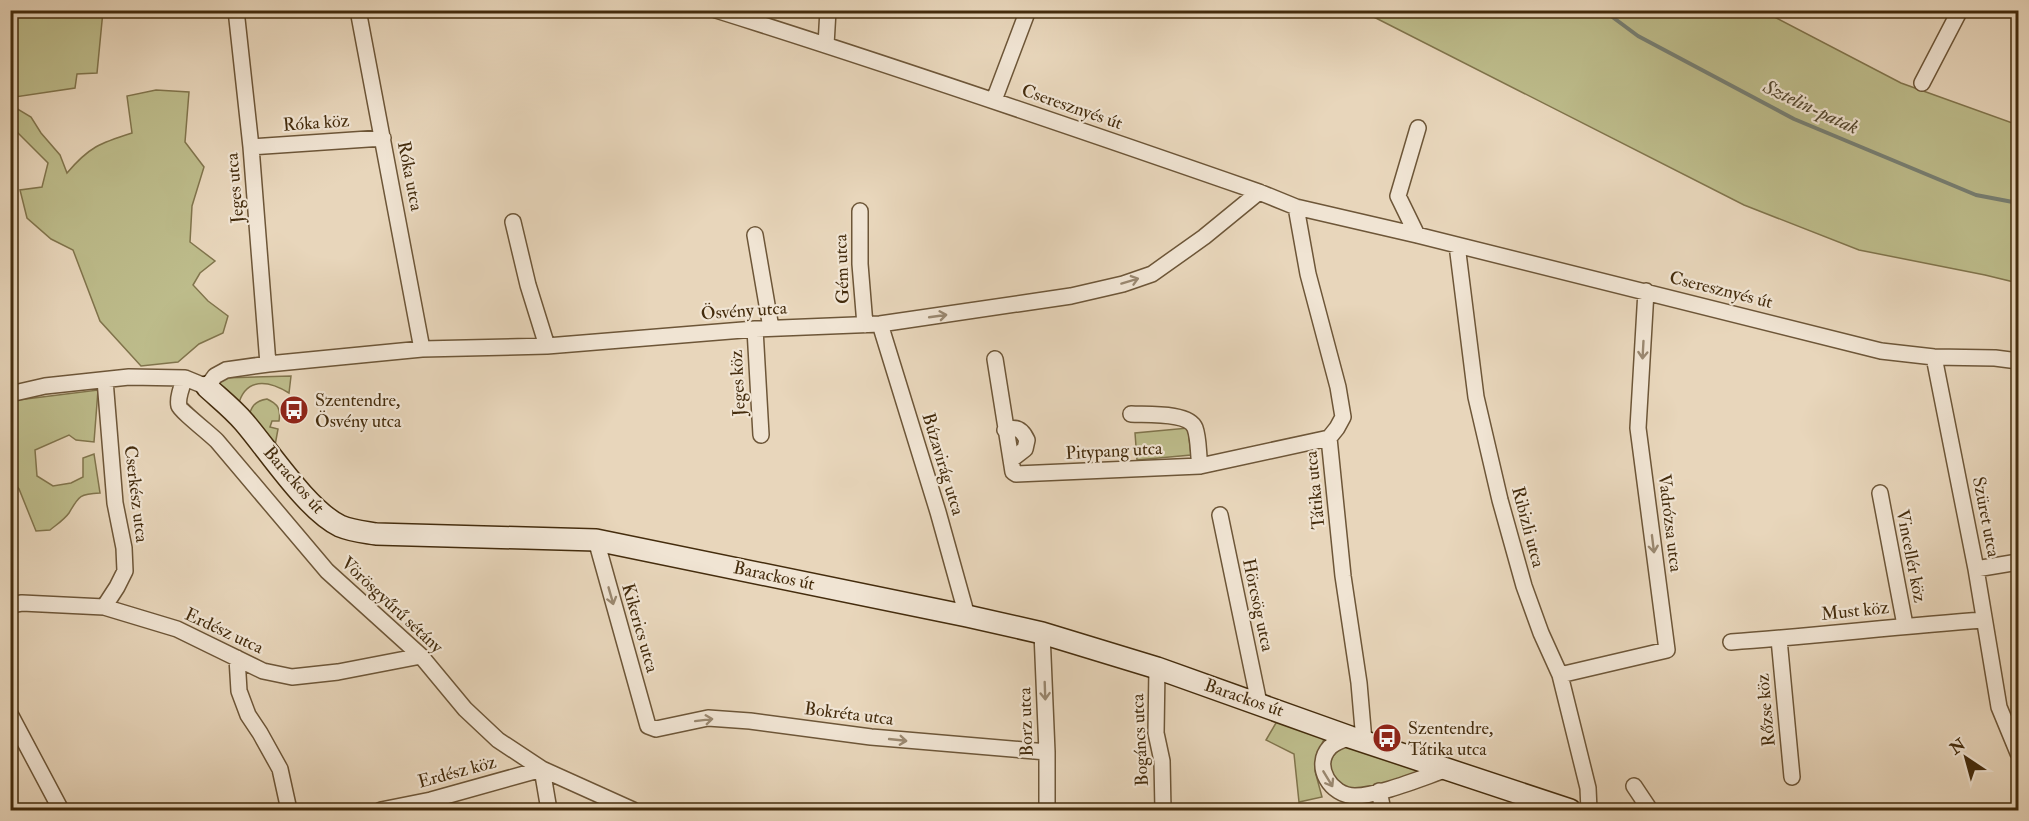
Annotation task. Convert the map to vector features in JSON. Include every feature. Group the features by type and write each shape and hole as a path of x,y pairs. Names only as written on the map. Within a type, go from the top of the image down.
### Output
{"street":[{"name":"Jeges utca","path":"236,10 251,147 268,364"},
{"name":"Róka utca","path":"358,10 422,349"},
{"name":"Cseresznyés út","path":"716,10 994,100 1296,207 1646,291 1881,351 1934,357 1995,358 2019,361"},
{"path":"826,45 828,10"},
{"path":"994,100 1028,10"},
{"path":"1923,83 1960,10"},
{"path":"1417,235 1398,196 1418,128"},
{"name":"Róka köz","path":"251,147 383,138"},
{"name":"Ösvény utca","path":"207,387 215,376 226,370 268,364 422,349 547,346 755,329 872,324 1071,296 1152,274 1204,237 1258,192"},
{"name":"Tátika utca","path":"1296,207 1308,274 1338,387 1343,417 1329,438 1343,576 1359,682 1357,739"},
{"name":"Gém utca","path":"860,211 860,264 872,324"},
{"path":"513,222 528,285 547,346"},
{"path":"755,235 771,328"},
{"name":"Ribizli utca","path":"1457,245 1476,397 1500,500 1524,586 1541,633 1560,675 1588,788 1589,810"},
{"name":"Vadrózsa utca","path":"1560,675 1667,650 1638,428 1646,291"},
{"name":"Búzavirág utca","path":"872,324 938,512 967,616"},
{"name":"Jeges köz","path":"755,329 761,435"},
{"name":"Szüret utca","path":"1934,357 1976,569 2000,707 2019,753"},
{"name":"Pitypang utca","path":"995,359 1013,472 1020,474 1200,466 1329,438"},
{"name":"Barackos út","path":"10,394 45,386 129,377 185,378 207,387 241,419 307,499 324,515 340,526 356,531 376,534 596,540 1042,633 1157,668 1357,739 1570,810"},
{"name":"Vörösgyűrű sétány","path":"185,378 178,404 180,410 201,425 217,441 327,572 421,656 465,709 498,740 542,769 633,810"},
{"name":"Cserkész utca","path":"104,607 124,571 123,548 115,503 105,380"},
{"path":"1131,414 1178,417 1189,421 1195,429 1200,466"},
{"name":"Vincellér köz","path":"1880,493 1905,625"},
{"name":"Hörcsög utca","path":"1220,515 1259,703"},
{"name":"Kikerics utca","path":"596,540 648,726"},
{"path":"1976,569 2019,562"},
{"name":"Erdész utca","path":"10,605 22,603 104,607 177,629 262,671 292,677 421,656"},
{"name":"Must köz","path":"1731,642 1905,625 1984,620"},
{"name":"Borz utca","path":"1042,633 1047,810"},
{"name":"Rőzse köz","path":"1779,639 1792,777"},
{"path":"237,658 239,691 248,715 261,733 280,769 289,810"},
{"name":"Bogáncs utca","path":"1157,668 1156,733 1162,761 1162,810"},
{"path":"10,714 61,810"},
{"name":"Bokréta utca","path":"648,726 656,729 708,718 750,721 871,737 1047,752"},
{"path":"1357,739 1331,746 1326,753 1322,767 1324,776 1334,788 1348,795 1355,796 1378,791 1448,769"},
{"path":"542,769 549,810"},
{"name":"Erdész köz","path":"381,810 431,800 542,769"},
{"path":"1634,786 1650,810"},
{"path":"1378,791 1383,810"}],"shaded area":[{"path":"11,10 103,11 97,73 77,74 75,88 15,97 11,89"},
{"path":"1362,11 1763,11 1901,83 2018,125 2018,283 1859,250 1744,205"},
{"path":"156,90 189,92 185,142 204,167 192,206 190,242 215,261 200,273 193,285 208,301 228,316 223,333 199,344 178,362 141,366 100,321 73,250 51,239 27,218 20,190 42,187 48,163 11,126 11,118 16,108 31,117 60,155 67,173 82,157 96,147 132,133 127,96"},
{"path":"291,376 289,393 273,385 258,384 246,390 238,406 225,394 218,382 222,378"},
{"path":"98,390 94,442 76,440 69,435 35,450 37,476 53,486 71,483 83,477 83,458 94,454 100,493 80,497 67,516 50,530 36,531 19,489 11,479 10,401"},
{"path":"267,399 278,407 280,413 279,421 272,421 270,427 278,429 274,451 248,419 254,405"},
{"path":"1188,428 1191,455 1137,460 1135,433"},
{"path":"1280,716 1327,733 1316,756 1315,771 1322,797 1299,802 1294,754 1266,740"},
{"path":"1344,747 1355,748 1426,772 1370,789 1348,791 1329,776 1331,759"}],"waterway":[{"name":"Sztelin-patak","path":"1603,10 1638,36 1794,119 1976,195 2018,203"}],"place":[{"name":"Szentendre, Ösvény utca","path":"294,410"},
{"name":"Szentendre, Tátika utca","path":"1387,738"}]}
